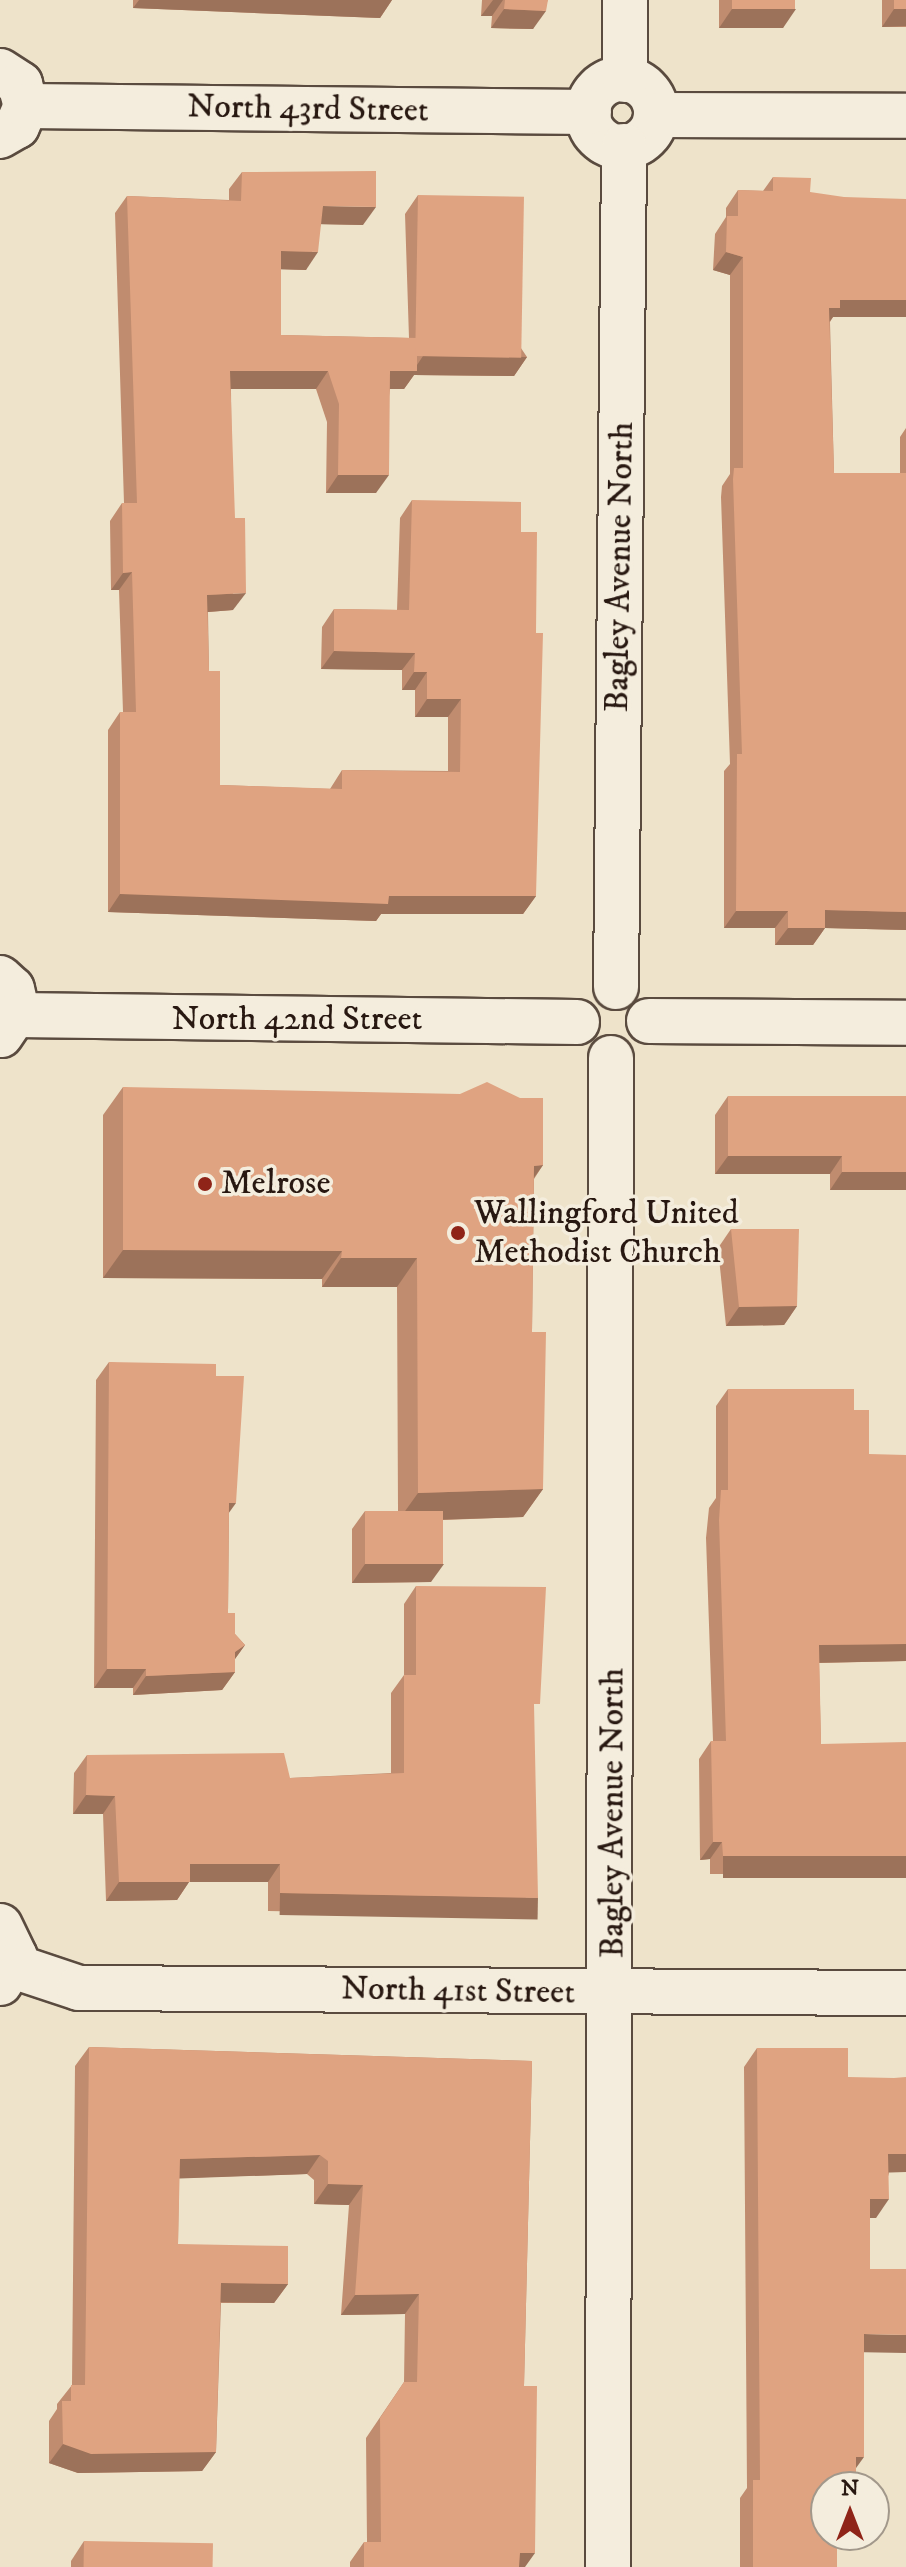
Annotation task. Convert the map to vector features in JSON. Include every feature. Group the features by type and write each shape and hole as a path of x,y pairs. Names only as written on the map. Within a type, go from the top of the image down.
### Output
{"street":[{"path":"625,0 625,80"},
{"path":"0,71 20,84 13,121"},
{"path":"625,80 649,93 656,115 648,136 624,146 599,138 589,112 598,89 625,80"},
{"name":"North 43rd Street","path":"13,121 589,112"},
{"path":"656,115 906,116"},
{"name":"Bagley Avenue North","path":"616,987 624,146"},
{"path":"616,987 635,994 649,1021 636,1049 611,1058 586,1047 577,1022 588,996 616,987"},
{"name":"North 42nd Street","path":"6,1009 577,1022"},
{"path":"649,1021 906,1023"},
{"name":"Bagley Avenue North","path":"608,2567 613,1992 611,1058"},
{"name":"North 41st Street","path":"4,1958 79,1988 906,1993"}],"building":[{"path":"505,0 548,0 546,11 504,9"},
{"path":"732,0 795,0 795,9 732,9"},
{"path":"894,0 906,0 906,9 894,9"},
{"path":"376,171 376,207 323,206 318,252 281,251 281,335 417,338 417,371 390,371 389,475 338,475 339,404 328,371 230,371 235,518 245,518 246,593 207,595 209,671 220,671 220,785 342,789 342,770 460,772 461,699 427,699 427,672 414,672 415,653 334,651 334,609 409,610 412,500 521,502 521,532 537,532 536,633 543,633 536,896 389,896 388,904 120,894 120,712 136,712 132,572 123,573 122,503 137,503 127,196 241,201 242,172"},
{"path":"773,177 811,178 810,192 844,197 906,199 906,300 840,300 840,308 829,308 834,473 906,473 906,912 825,910 825,928 788,928 788,911 736,911 737,754 742,754 733,479 734,468 743,468 743,257 726,252 727,216 738,216 738,190 773,191"},
{"path":"418,195 524,197 521,358 415,356"},
{"path":"487,1082 520,1098 543,1098 543,1165 534,1166 532,1332 546,1332 543,1489 418,1493 417,1258 341,1258 342,1251 123,1250 123,1087 460,1094"},
{"path":"728,1096 906,1096 906,1172 842,1172 842,1156 728,1156"},
{"path":"731,1229 799,1229 797,1306 739,1307"},
{"path":"109,1362 216,1364 216,1376 244,1376 236,1503 229,1503 228,1613 235,1613 235,1634 245,1645 235,1652 235,1672 146,1676 146,1669 107,1669"},
{"path":"728,1389 854,1389 854,1410 869,1410 869,1454 906,1455 906,1644 819,1645 821,1744 906,1742 906,1856 723,1856 722,1842 713,1842 711,1741 726,1741 719,1520 721,1490 728,1490"},
{"path":"365,1511 443,1511 443,1564 365,1564"},
{"path":"416,1586 546,1587 540,1704 534,1704 538,1898 280,1893 280,1864 190,1864 190,1882 119,1882 115,1796 86,1795 87,1755 284,1753 290,1778 404,1773 404,1675 416,1675"},
{"path":"89,2047 532,2061 524,2386 537,2386 535,2553 520,2553 519,2567 364,2567 364,2542 381,2542 380,2418 404,2382 417,2382 419,2294 355,2295 363,2185 328,2184 328,2161 320,2155 180,2159 178,2244 288,2246 288,2284 221,2283 216,2452 91,2454 63,2444 62,2401 71,2401 71,2385 85,2385"},
{"path":"757,2048 848,2048 848,2077 906,2077 906,2154 888,2154 889,2199 870,2199 870,2269 906,2269 906,2335 864,2334 864,2457 856,2457 856,2471 810,2471 810,2551 837,2551 837,2567 753,2567 753,2480 760,2480"},
{"path":"84,2541 213,2543 213,2567 84,2567"}],"place":[{"name":"Melrose","path":"205,1184"},
{"name":"Wallingford United Methodist Church","path":"458,1233"}]}
